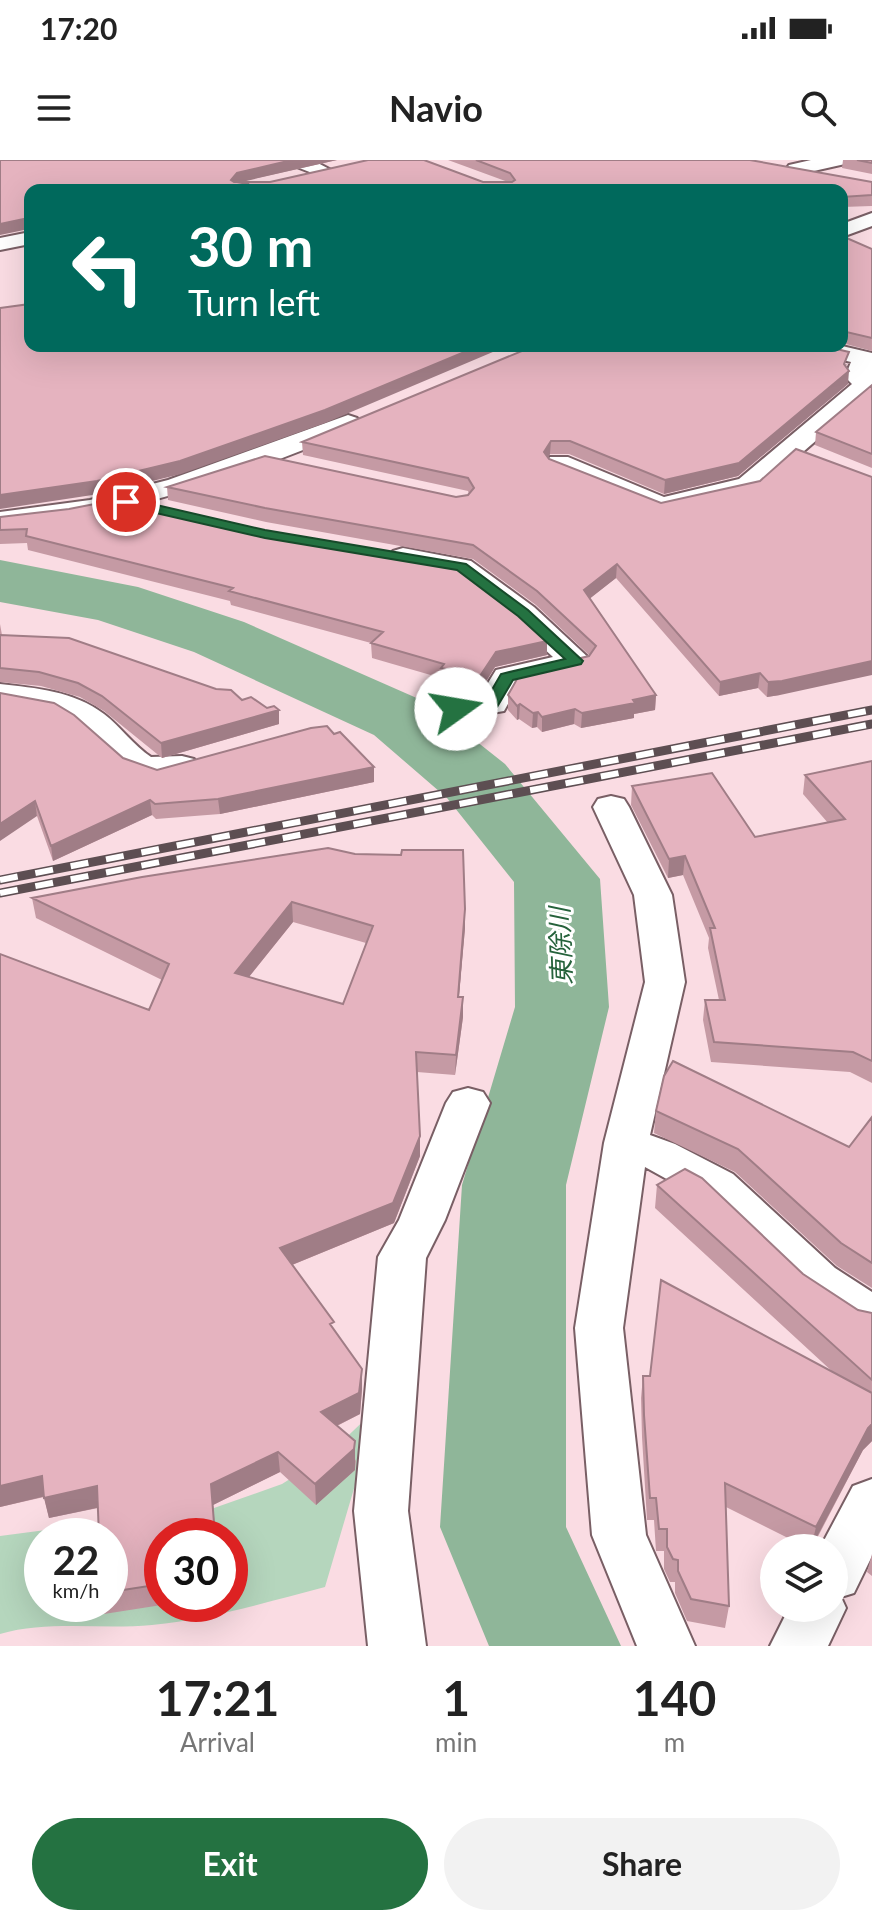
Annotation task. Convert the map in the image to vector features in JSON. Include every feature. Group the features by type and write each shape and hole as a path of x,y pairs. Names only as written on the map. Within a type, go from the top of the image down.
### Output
{"street":[{"path":"296,160 325,172"},
{"path":"796,169 838,160"},
{"path":"285,181 350,166"},
{"path":"848,229 872,219"},
{"path":"0,244 24,239"},
{"path":"559,463 661,506 748,485 869,384 857,377 865,358 839,352"},
{"path":"0,520 74,513 126,502 265,458 364,417"},
{"path":"793,449 819,460"},
{"path":"265,458 307,468"},
{"path":"126,502 184,517"},
{"path":"381,554 461,567 523,613 576,661 507,677 492,704 456,709"},
{"path":"2,695 45,697 88,719 139,765 160,772 205,759"},
{"path":"611,807 653,895 665,982 626,1143 599,1328 619,1535 666,1646"},
{"path":"397,1646 381,1511 402,1257 418,1234 454,1127 468,1103"},
{"path":"626,1143 659,1155 717,1186 818,1281 872,1316"},
{"path":"848,1548 872,1502"},
{"path":"799,1646 811,1622"}],"green space":[{"path":"378,1407 325,1587 248,1607 248,1518 144,1518 144,1622 174,1622 133,1626 37,1627 0,1634 0,1536 24,1533 24,1622 128,1622 128,1519 214,1508 282,1484 328,1455"}],"building":[{"path":"0,160 292,160 237,173 231,180 270,182 368,160 424,160 483,182 512,182 515,180 510,173 476,160 750,160 872,182 872,195 848,197 848,184 24,184 24,219 0,224"},
{"path":"848,239 872,249 872,338 848,332"},
{"path":"24,305 24,352 465,352 325,410 180,461 97,481 0,495 0,308"},
{"path":"520,352 849,352 844,364 849,371 739,463 665,480 570,441 551,441 544,452 549,459 661,503 760,481 796,449 872,477 872,661 782,681 768,682 760,673 720,682 617,564 584,590 656,695 633,700 635,703 582,713 575,709 542,717 520,704 517,706 508,695 521,672 589,656 596,646 537,591 473,545 167,487 265,456 456,497 468,495 474,488 468,478 302,442"},
{"path":"872,385 872,454 816,432"},
{"path":"120,499 264,532 451,563 510,607 547,641 496,652 480,676 441,668 444,664 371,643 383,632 229,591 233,588 26,536 27,529 0,530 0,517"},
{"path":"0,635 69,638 216,689 231,690 242,700 251,697 267,708 274,706 279,710 161,743 102,696 78,683 39,672 0,668"},
{"path":"0,693 54,703 74,715 123,758 157,770 327,726 334,734 340,732 374,767 218,799 155,804 150,800 51,846 35,801 0,824"},
{"path":"872,761 872,1061 853,1052 714,1042 705,1000 725,1000 710,928 715,928 685,856 669,859 632,786 712,773 755,837 845,819 805,775"},
{"path":"328,848 355,854 401,855 402,850 463,850 465,909 458,997 463,997 456,1055 416,1052 420,1136 393,1203 280,1248 334,1322 330,1324 362,1369 359,1393 321,1412 355,1441 354,1449 315,1484 278,1452 211,1484 214,1518 144,1518 144,1587 128,1589 128,1518 98,1518 97,1486 44,1498 42,1476 0,1486 0,954 149,1010 169,964 32,898","holes":["292,902 373,926 343,1004 235,973"]},
{"path":"673,1061 849,1147 872,1117 872,1263 841,1243 738,1149 656,1111 664,1076"},
{"path":"685,1169 702,1178 803,1274 858,1310 872,1313 872,1380 657,1185"},
{"path":"661,1280 872,1393 872,1424 816,1527 725,1483 729,1606 691,1599 678,1571 678,1560 673,1559 667,1547 667,1529 659,1529 656,1498 650,1498 643,1376 650,1376"}],"waterway":[{"name":"東除川","path":"0,581 113,602 219,637 401,719 476,781 557,879 562,1007 514,1185 503,1527 555,1646"}],"railway":[{"path":"0,880 872,710"},
{"path":"0,893 872,724"}],"route":[{"path":"126,502 265,534 461,567 523,613 576,661 507,677 492,704 456,709"}]}
